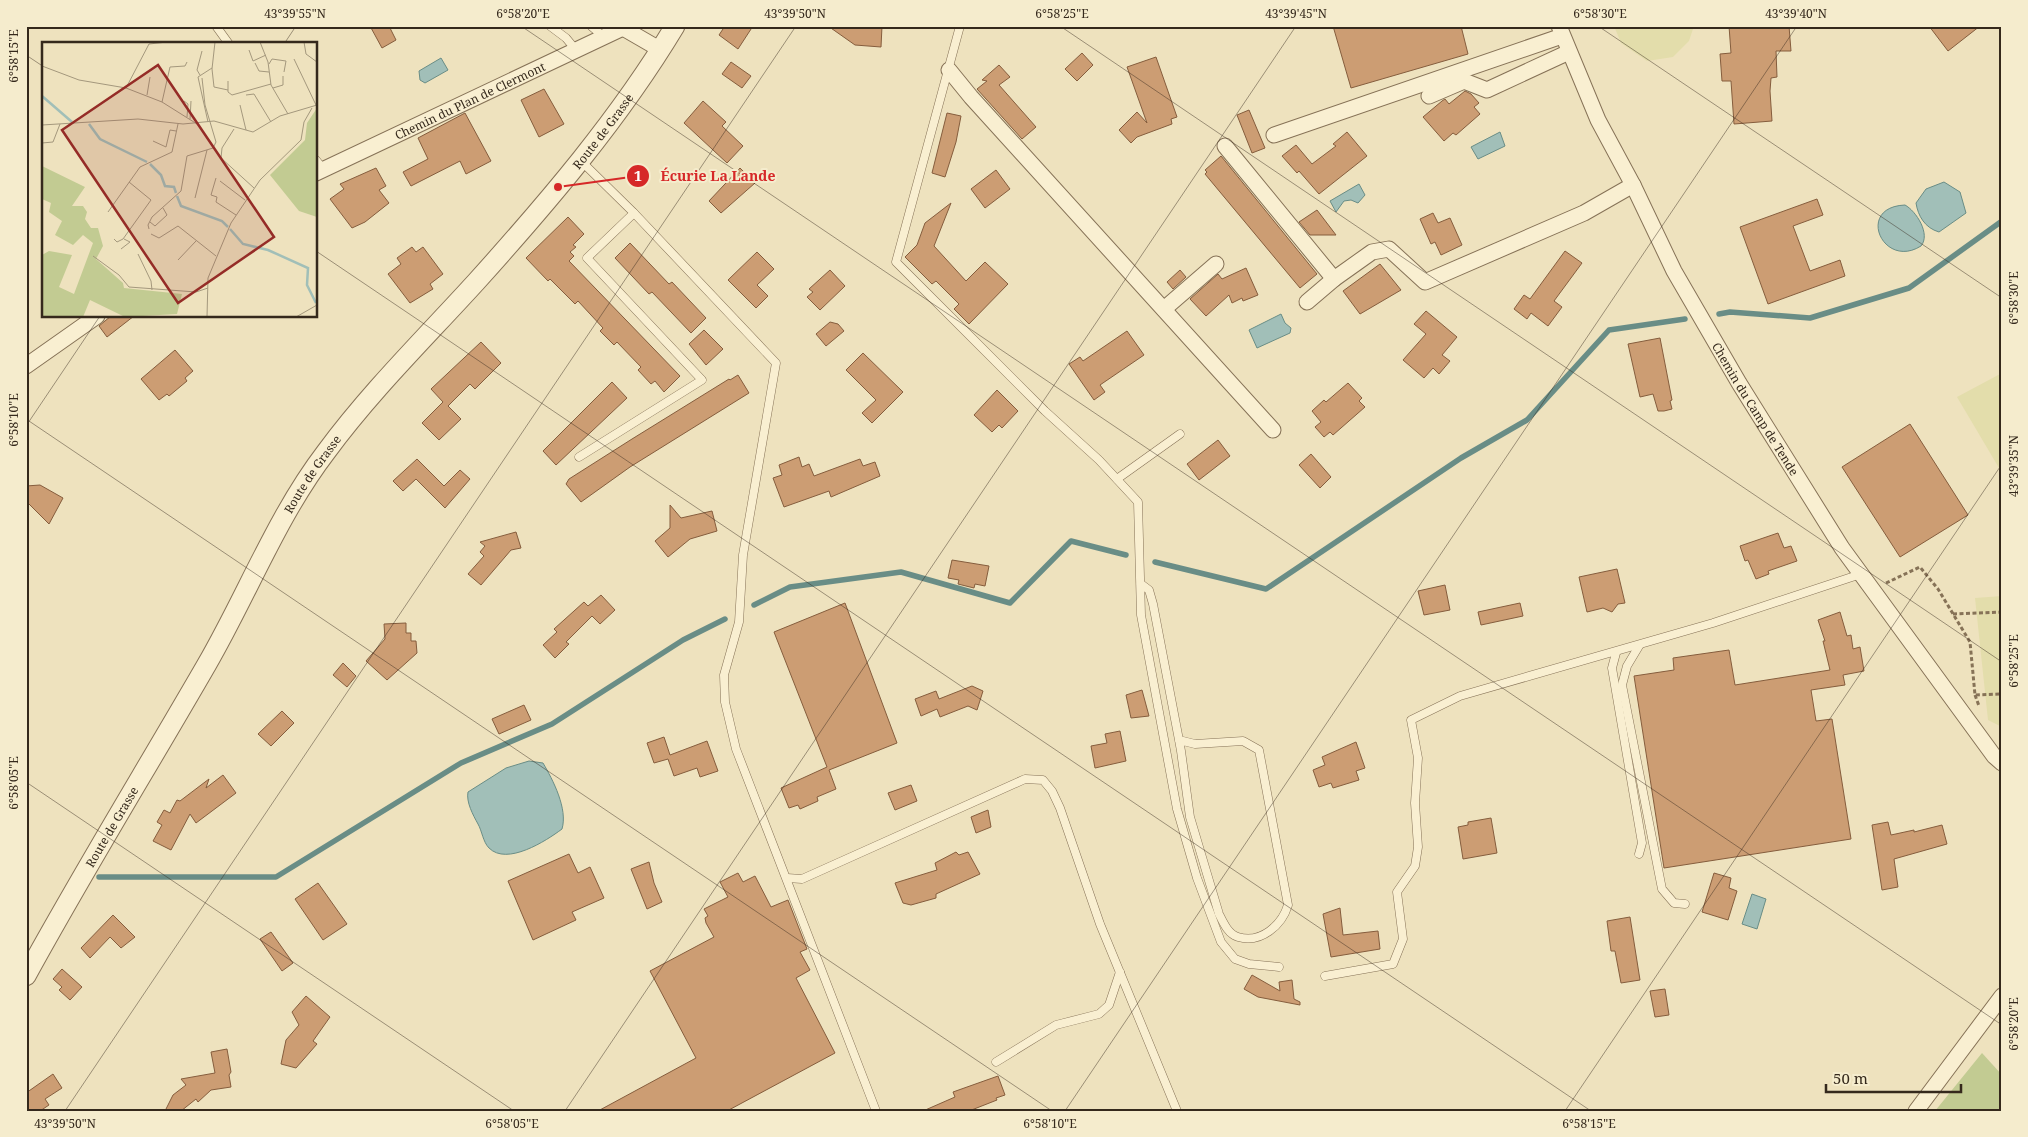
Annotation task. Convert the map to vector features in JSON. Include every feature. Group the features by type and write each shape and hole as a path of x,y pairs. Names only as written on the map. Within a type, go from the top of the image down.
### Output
{"street":[{"name":"Route de Grasse","path":"26,976 208,662 298,495 323,455 352,418 477,281 580,160 613,119 661,50 675,26"},
{"name":"Chemin du Plan de Clermont","path":"319,167 625,27 661,50"},
{"path":"1274,135 1561,31"},
{"name":"Chemin du Camp de Tende","path":"1561,31 1598,120 1633,185 1674,271 1739,383 1861,574 1955,704 1994,756 2002,763"},
{"path":"1429,96 1464,81 1487,90 1569,52"},
{"path":"949,70 971,97 1273,430"},
{"path":"1225,146 1334,279"},
{"path":"1307,302 1334,279 1372,252 1389,248 1425,282 1584,213 1633,185"},
{"path":"1164,309 1216,264"},
{"path":"26,366 94,318"},
{"path":"1916,1111 2002,996"}],"lane":[{"path":"216,26 228,42"},
{"path":"550,26 566,38 576,50"},
{"path":"591,26 604,37"},
{"path":"960,26 896,262 1117,479 1138,502 1141,615 1177,809 1209,910 1222,942 1235,960 1249,964 1279,967"},
{"path":"580,160 634,213 776,362 743,555 739,622 724,675 725,702 736,749 876,1111"},
{"path":"579,457 702,380 588,258 634,213"},
{"path":"1117,479 1180,434"},
{"path":"1325,976 1394,964 1403,939 1397,892 1415,866 1418,847 1415,803 1418,758 1411,720 1460,696 1616,653 1861,574"},
{"path":"1141,584 1149,590 1153,604 1179,740 1190,817 1219,914 1226,928 1237,937 1253,938 1269,932 1285,915 1288,905 1259,750 1242,740 1195,744 1179,740"},
{"path":"1639,646 1627,666 1622,685 1662,889 1674,903 1685,904"},
{"path":"1616,653 1612,668 1642,843 1640,854"},
{"path":"787,878 802,879 1026,779 1043,780 1052,791 1060,808 1100,924 1178,1111"},
{"path":"996,1062 1056,1025 1099,1014 1109,1005 1120,972"}],"path":[{"path":"1872,589 1920,567 1938,589 1970,642 1975,695 2002,694"},
{"path":"1953,614 2002,612"}],"shaded area":[{"path":"1614,26 1694,26 1689,41 1673,57 1647,61 1621,43"},
{"path":"2002,373 2002,473 1957,397"},
{"path":"2002,596 2002,727 1988,720 1975,598"}],"green space":[{"path":"1982,1053 2002,1075 2002,1111 1935,1111"}],"water":[{"path":"441,58 448,70 425,83 420,80 419,71"},
{"path":"1500,132 1505,146 1478,159 1471,147"},
{"path":"1944,182 1960,192 1966,213 1939,232 1930,228 1923,221 1916,203 1926,189"},
{"path":"1359,184 1365,195 1358,203 1351,200 1344,201 1336,212 1330,201"},
{"path":"1905,205 1918,217 1923,229 1924,241 1921,246 1907,251 1895,250 1886,244 1880,235 1878,225 1881,216 1890,208"},
{"path":"1281,314 1285,323 1291,328 1290,333 1257,348 1249,330"},
{"path":"529,761 543,763 551,778 563,813 562,829 526,850 516,853 497,853 485,843 470,808 468,792 506,768"},
{"path":"1752,894 1766,899 1757,929 1742,924"}],"building":[{"path":"370,26 389,26 396,40 382,48"},
{"path":"725,26 753,26 738,49 719,35"},
{"path":"828,26 882,26 881,47 855,45"},
{"path":"1333,26 1461,26 1468,54 1351,88"},
{"path":"1729,26 1789,26 1791,51 1776,51 1777,77 1771,78 1772,121 1734,124 1731,81 1722,81 1720,54 1731,53"},
{"path":"1929,26 1980,26 1948,51"},
{"path":"1082,53 1093,65 1077,81 1065,69"},
{"path":"1156,57 1177,117 1171,119 1172,124 1137,137 1131,143 1119,130 1137,112 1147,123 1127,67"},
{"path":"731,62 751,76 742,88 722,74"},
{"path":"999,65 1010,77 999,85 1036,127 1022,139 977,89 987,81 982,80"},
{"path":"544,89 564,124 539,137 521,100"},
{"path":"1465,91 1471,94 1479,103 1474,107 1480,114 1456,135 1453,133 1444,141 1423,117 1445,99 1449,104"},
{"path":"703,101 726,122 722,126 743,146 727,163 684,123"},
{"path":"1249,110 1265,148 1252,153 1237,115"},
{"path":"465,113 491,161 466,174 460,161 411,186 403,172 428,159 418,138"},
{"path":"947,113 961,116 956,142 945,177 932,173"},
{"path":"1347,132 1367,156 1319,194 1299,171 1297,173 1282,156 1296,145 1312,164 1336,146 1333,144"},
{"path":"1221,156 1317,274 1300,288 1205,174 1207,172 1205,170"},
{"path":"376,168 386,186 379,190 389,203 365,222 352,228 330,199 344,189 340,184"},
{"path":"740,168 755,183 721,213 709,201"},
{"path":"996,170 1010,189 985,208 971,189"},
{"path":"1817,199 1823,215 1793,226 1810,271 1840,260 1845,276 1768,304 1740,227"},
{"path":"951,203 934,246 966,281 985,262 1008,284 969,324 954,309 959,304 936,281 932,284 905,257 917,245 925,223"},
{"path":"1317,210 1336,235 1310,235 1299,222"},
{"path":"1433,213 1438,223 1450,218 1462,245 1441,255 1435,242 1431,244 1420,219"},
{"path":"568,217 584,234 573,245 576,247 570,252 574,256 569,261 680,376 664,392 655,381 651,384 638,370 641,367 617,342 614,345 600,331 603,328 578,301 575,304 550,279 548,281 526,258"},
{"path":"630,243 669,284 672,282 706,318 691,333 652,292 649,294 615,258"},
{"path":"412,247 416,252 423,247 443,274 430,284 433,289 410,303 388,274 401,264 397,258"},
{"path":"1565,251 1582,263 1554,301 1562,307 1548,326 1531,313 1527,319 1514,309 1524,295 1530,299"},
{"path":"757,252 774,269 757,285 768,296 756,308 728,280"},
{"path":"1380,264 1401,290 1360,314 1343,291"},
{"path":"1246,268 1258,295 1243,301 1242,298 1232,303 1229,295 1206,316 1190,299 1218,274 1222,279"},
{"path":"830,270 845,286 820,310 807,297 813,292 809,289"},
{"path":"1180,270 1186,277 1173,289 1167,282"},
{"path":"1426,311 1457,337 1442,355 1450,361 1439,374 1433,368 1424,378 1403,360 1426,334 1414,324"},
{"path":"109,318 131,318 107,337 99,326"},
{"path":"830,322 838,324 844,331 826,346 816,334"},
{"path":"704,330 723,349 706,365 689,344"},
{"path":"1127,331 1144,355 1100,385 1105,392 1094,400 1069,364 1080,357 1083,361"},
{"path":"1660,338 1672,400 1670,401 1672,409 1664,411 1658,411 1653,394 1640,397 1628,344"},
{"path":"481,342 501,363 475,389 470,384 448,406 461,419 439,440 422,423 443,402 431,389"},
{"path":"175,350 193,371 185,378 187,381 169,396 167,394 159,400 141,379"},
{"path":"863,353 903,392 872,423 862,413 876,400 846,370"},
{"path":"738,375 749,393 630,467 581,502 566,484 569,479 632,439"},
{"path":"612,382 627,398 556,465 543,451"},
{"path":"1348,383 1362,398 1359,401 1365,407 1333,435 1330,432 1324,437 1315,427 1321,422 1312,411"},
{"path":"997,390 1018,411 1002,428 999,425 992,432 974,415"},
{"path":"1910,424 1968,515 1900,557 1842,467"},
{"path":"1218,440 1230,456 1199,480 1187,464"},
{"path":"1311,454 1331,477 1320,488 1299,465"},
{"path":"799,457 802,467 809,464 814,476 860,459 863,466 875,462 880,476 831,497 829,491 784,507 773,478 782,475 779,465"},
{"path":"417,459 444,486 460,470 470,479 445,508 416,479 403,491 393,481"},
{"path":"40,485 63,498 49,524 26,501 26,486"},
{"path":"670,505 681,518 712,511 717,531 690,539 668,557 655,541 670,528"},
{"path":"516,532 521,548 511,550 481,585 468,574 484,556 480,552 485,546 480,542"},
{"path":"1778,533 1784,548 1791,546 1797,561 1768,571 1769,574 1756,579 1748,560 1745,561 1740,546"},
{"path":"952,560 989,566 985,586 975,584 974,588 958,584 959,580 948,578"},
{"path":"1617,569 1625,603 1618,604 1612,612 1603,608 1587,612 1579,577"},
{"path":"1445,585 1450,610 1424,615 1418,591"},
{"path":"601,595 615,610 600,624 592,616 566,642 569,644 555,658 543,645 557,632 554,629 584,602 588,606"},
{"path":"845,603 897,743 829,770 836,789 817,797 818,801 800,809 798,805 789,808 781,788 827,767 774,632"},
{"path":"1520,603 1523,616 1481,625 1478,612"},
{"path":"1840,612 1847,636 1851,635 1853,649 1860,647 1864,671 1843,675 1845,685 1811,690 1816,721 1832,719 1851,839 1664,868 1634,676 1674,670 1673,658 1729,650 1735,685 1830,670 1823,641 1825,641 1818,620"},
{"path":"406,623 406,633 411,633 411,641 416,641 417,653 387,680 366,661 385,639 384,624"},
{"path":"343,663 356,676 347,687 333,675"},
{"path":"972,686 983,691 977,710 968,706 940,717 937,709 921,716 915,699 936,691 939,699"},
{"path":"1142,690 1149,716 1131,718 1126,695"},
{"path":"524,705 531,720 499,734 492,719"},
{"path":"282,711 294,723 271,746 258,734"},
{"path":"1120,731 1126,761 1095,768 1091,746 1107,743 1105,734"},
{"path":"664,737 670,755 707,741 718,771 700,777 697,768 674,776 668,759 654,763 647,743"},
{"path":"1356,742 1365,768 1356,771 1359,780 1333,788 1331,783 1319,787 1313,770 1325,765 1322,757"},
{"path":"223,775 236,793 196,823 190,814 171,850 153,841 162,825 157,822 164,810 170,813 177,800 180,801 209,779 206,788"},
{"path":"911,785 917,801 895,810 888,793"},
{"path":"988,810 991,827 976,833 971,817"},
{"path":"1491,818 1497,853 1463,859 1458,827 1468,825 1468,822"},
{"path":"1888,822 1891,835 1942,825 1947,844 1894,859 1898,887 1882,890 1872,825"},
{"path":"956,852 959,855 968,852 980,874 936,894 936,898 911,905 903,903 895,883 937,870 935,863"},
{"path":"569,854 578,873 590,867 604,898 572,912 576,920 533,940 508,881"},
{"path":"649,862 654,883 662,902 647,909 631,869"},
{"path":"738,873 743,882 755,876 771,907 788,900 807,949 800,952 810,970 796,978 835,1053 727,1111 598,1111 696,1058 650,971 714,937 706,923 705,918 708,916 704,909 728,897 720,882"},
{"path":"1714,873 1731,878 1729,888 1737,891 1728,920 1702,912"},
{"path":"318,883 347,924 323,940 295,899"},
{"path":"1340,908 1343,935 1378,931 1380,949 1331,957 1323,914"},
{"path":"113,915 135,937 121,948 110,937 90,958 81,948"},
{"path":"1630,917 1640,980 1621,983 1615,951 1611,951 1607,921"},
{"path":"271,932 293,963 282,971 260,939"},
{"path":"62,969 82,987 70,1000 59,990 62,987 53,979"},
{"path":"1252,975 1280,991 1279,982 1292,980 1294,999 1300,1002 1300,1005 1258,997 1244,989"},
{"path":"1665,989 1669,1015 1655,1017 1650,991"},
{"path":"306,996 330,1017 313,1041 317,1044 296,1068 281,1064 286,1040 299,1025 292,1012"},
{"path":"227,1049 231,1072 229,1075 231,1087 211,1090 198,1102 196,1099 181,1111 165,1111 173,1095 186,1085 181,1079 215,1073 211,1052"},
{"path":"53,1074 62,1088 45,1099 49,1105 40,1111 26,1111 26,1093"},
{"path":"998,1076 1005,1095 996,1098 997,1100 969,1111 923,1111 955,1097 953,1092"}],"waterway":[{"path":"1719,314 1730,312 1810,318 1909,288 2002,221"},
{"path":"1155,562 1266,589 1461,458 1527,420 1609,330 1685,319"},
{"path":"754,605 790,587 901,572 1010,603 1071,541 1126,555"},
{"path":"99,877 276,877 461,763 552,724 683,640 725,619"}],"place":[{"name":"Écurie La Lande","path":"558,187"}]}
